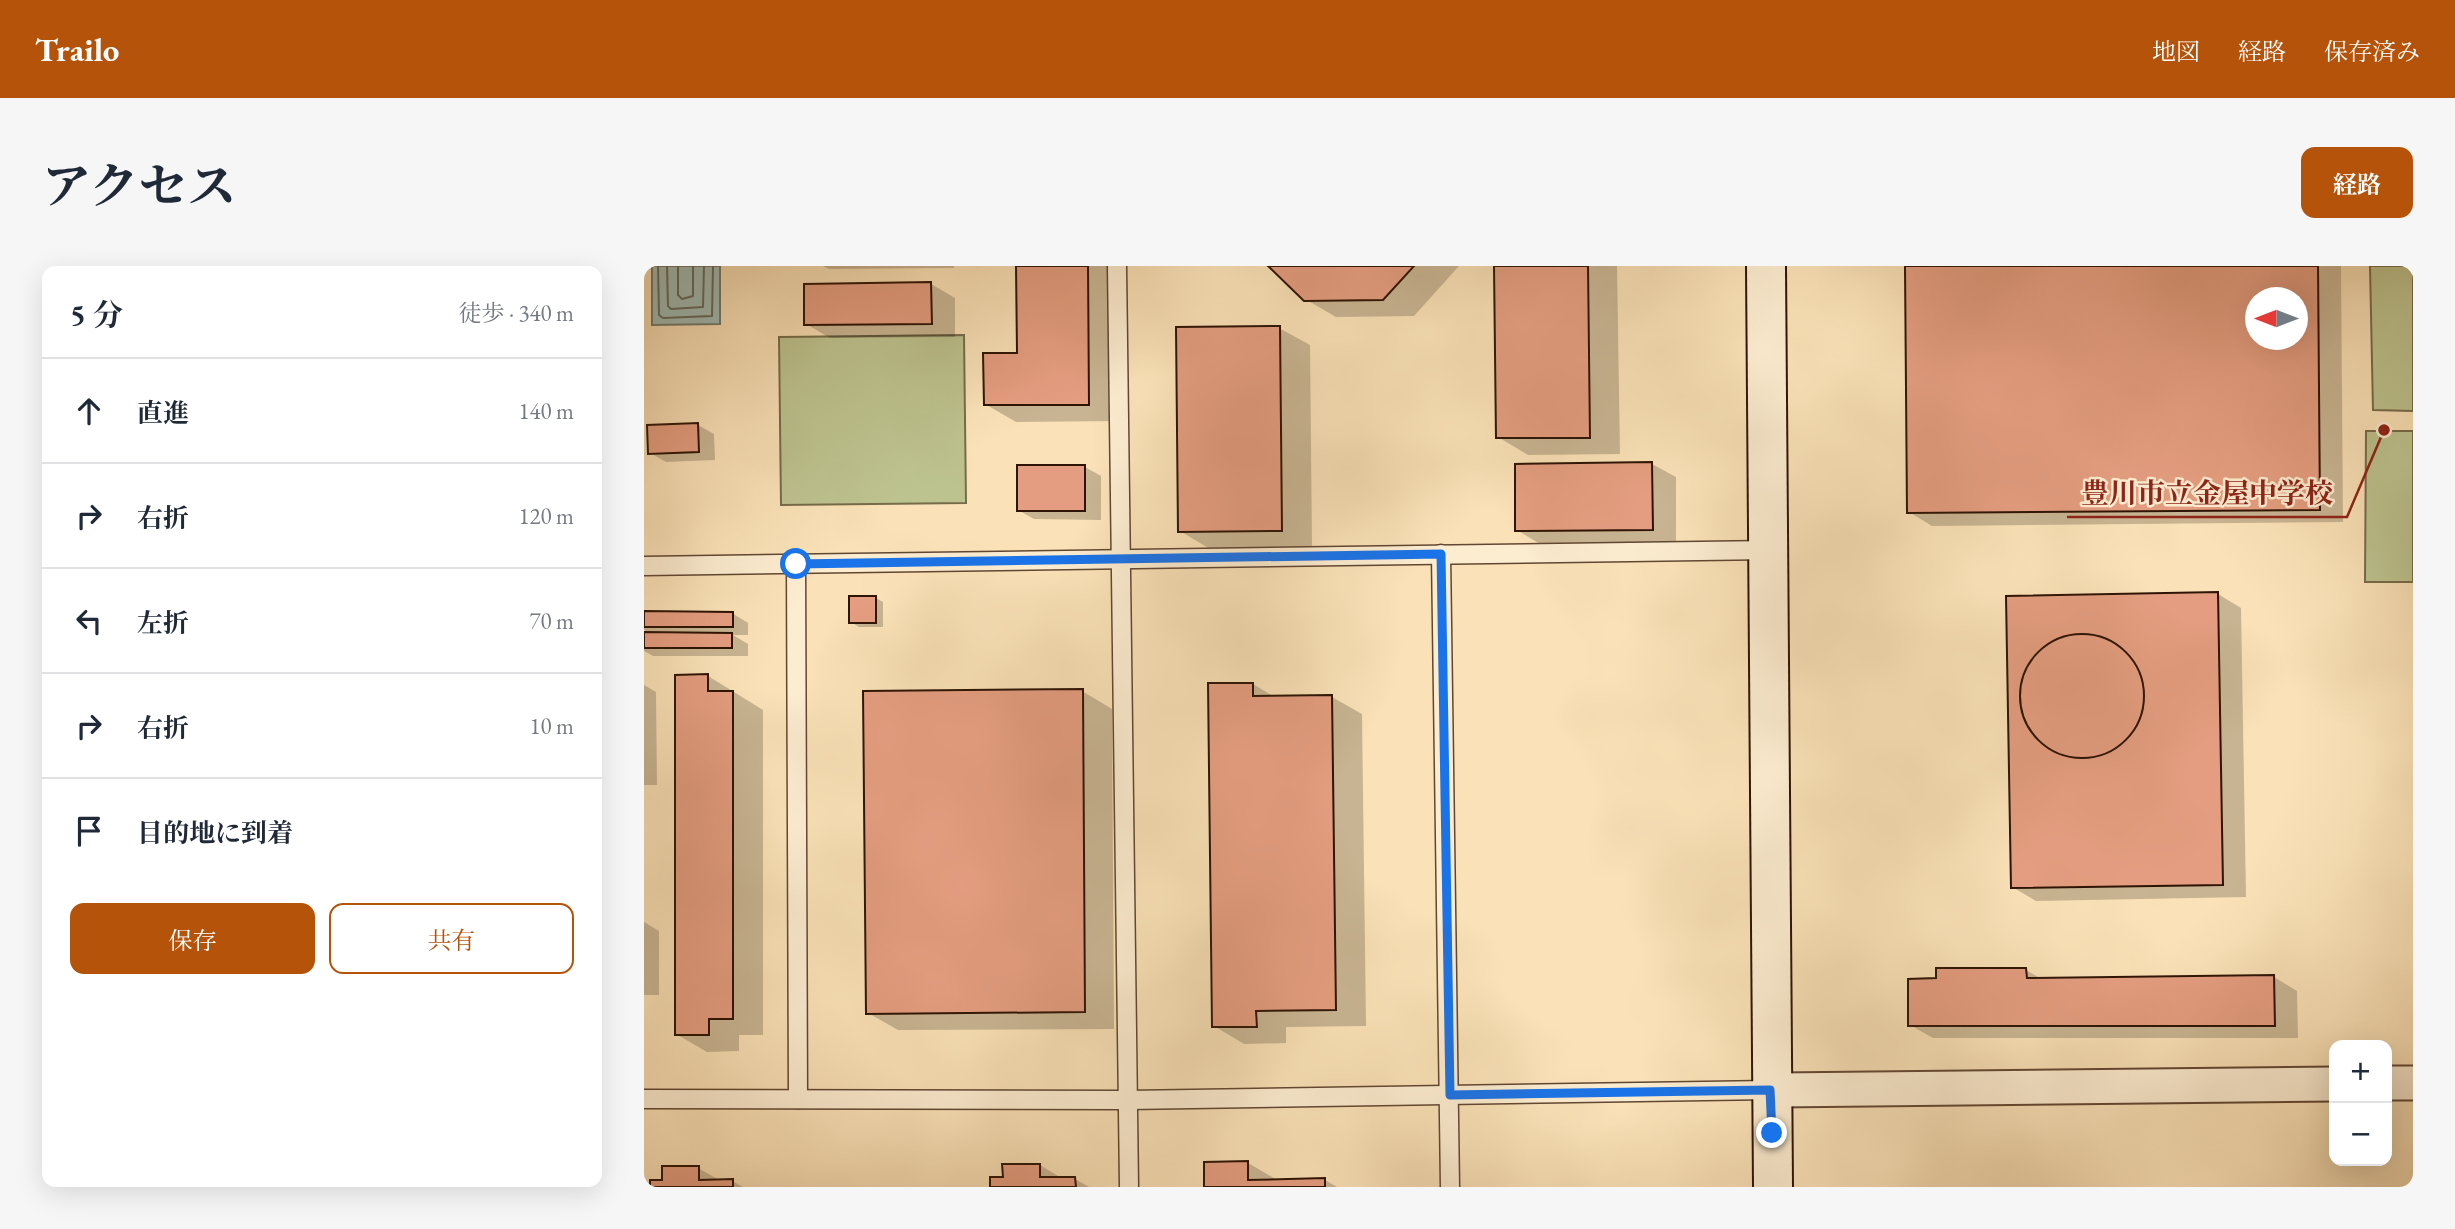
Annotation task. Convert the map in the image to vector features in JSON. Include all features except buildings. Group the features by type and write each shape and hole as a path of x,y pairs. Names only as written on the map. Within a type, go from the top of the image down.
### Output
{"street":[{"path":"1766,266 1770,550 1770,1090 1773,1187"},
{"path":"2392,1083 2413,1083"},
{"path":"1770,1090 2329,1084"}],"lane":[{"path":"1117,266 1129,1187"},
{"path":"644,566 1770,550"},
{"path":"1441,554 1450,1187"},
{"path":"796,564 798,1099"},
{"path":"644,1098 1128,1100 1770,1090"}],"green space":[{"path":"2370,266 2413,266 2413,411 2373,410"},
{"path":"964,335 966,503 781,505 779,337"},
{"path":"2366,431 2413,431 2413,582 2365,582"}],"water":[{"path":"652,266 720,266 720,324 652,325"}],"place":[{"name":"豊川市立金屋中学校","path":"2384,430"}],"route":[{"path":"796,564 1441,554 1450,1095 1770,1090 1772,1133"}]}
